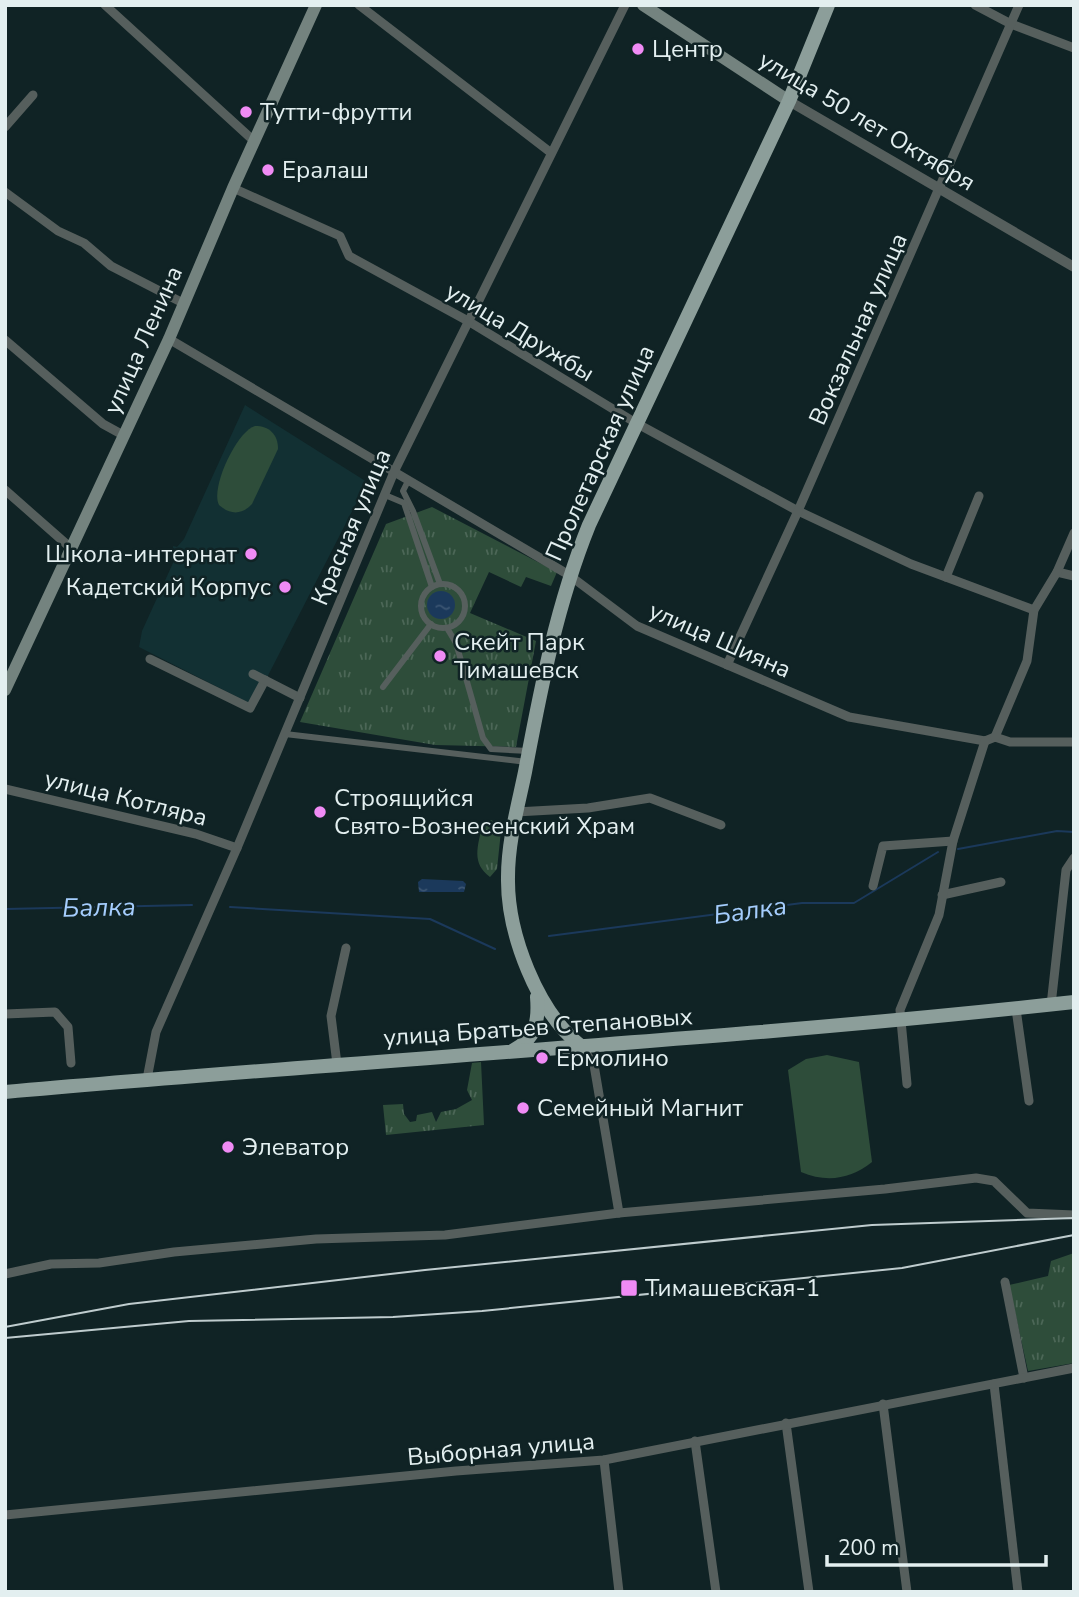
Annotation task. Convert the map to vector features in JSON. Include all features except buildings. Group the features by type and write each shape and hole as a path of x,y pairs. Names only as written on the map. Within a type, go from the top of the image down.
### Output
{"main road":[{"name":"улица Ленина","path":"6,688 169,339 233,188 316,5"},
{"name":"улица 50 лет Октября","path":"643,5 789,101"},
{"name":"Пролетарская улица","path":"582,1047 561,1029 544,1004 536,985 513,927 508,868 516,812 569,575 636,423 789,101 828,5"},
{"path":"512,1050 525,1044 536,1028 536,985"},
{"name":"улица Братьев Степановых","path":"5,1091 901,1022 1074,1002"}],"street":[{"path":"105,5 255,142"},
{"path":"359,5 550,152"},
{"name":"Красная улица","path":"147,1079 156,1032 237,848 394,472 625,5"},
{"path":"975,5 1011,24 1074,48"},
{"name":"Вокзальная улица","path":"727,665 799,511 1019,5"},
{"path":"5,127 33,95"},
{"name":"улица 50 лет Октября","path":"789,101 1074,267"},
{"name":"улица Дружбы","path":"233,188 340,236 349,256 468,321 636,423 799,511 946,577 1034,610"},
{"path":"5,192 58,231 84,243 111,266 183,303"},
{"name":"улица Шияна","path":"169,339 569,575 637,626 849,717 985,741"},
{"path":"5,340 103,424 123,435"},
{"path":"408,481 403,491 440,584"},
{"path":"5,490 72,549"},
{"path":"385,495 404,503 432,587"},
{"path":"946,577 979,496"},
{"path":"995,737 1027,661 1034,610 1057,572 1074,533"},
{"path":"1057,572 1074,576"},
{"path":"440,584 461,592 465,603 464,614 457,624 447,628 431,624 421,610 422,598 432,587 440,584"},
{"path":"383,687 431,624"},
{"path":"447,628 456,643 483,738 491,749 528,756"},
{"path":"150,659 250,708 265,680"},
{"path":"253,674 300,698"},
{"path":"285,734 528,756"},
{"path":"907,1084 900,1010 939,915 953,841 985,741 995,737 1010,742 1074,742"},
{"name":"улица Котляра","path":"5,789 184,831 237,848"},
{"path":"516,812 588,808 650,798 721,825"},
{"path":"873,886 883,846 953,841"},
{"path":"1051,1005 1066,870 1074,858"},
{"path":"942,895 1001,882"},
{"path":"337,1064 331,1016 346,948"},
{"path":"1016,1009 1030,1101"},
{"path":"5,1014 55,1012 68,1027 71,1063"},
{"name":"Пролетарская улица","path":"582,1047 594,1065 619,1213"},
{"path":"5,1273 51,1264 100,1263 174,1252 316,1239 445,1235 619,1213 976,1178 994,1181 1027,1213 1074,1214"},
{"path":"1005,1282 1024,1378"},
{"name":"Выборная улица","path":"5,1515 456,1471 604,1460 1074,1368"},
{"path":"994,1384 1017,1592"},
{"path":"883,1404 907,1592"},
{"path":"786,1423 809,1592"},
{"path":"695,1441 716,1592"},
{"path":"604,1460 619,1592"}],"shaded area":[{"name":"Школа-интернат","path":"245,405 367,482 253,705 139,647 142,631 173,563 173,546 177,547 184,539"}],"green space":[{"path":"255,426 265,427 272,432 278,449 252,504 240,512 232,512 219,505 218,486 233,449 248,430"},
{"path":"432,507 557,572 551,586 526,577 521,587 489,572 470,613 536,641 516,747 435,745 300,722 386,524"},
{"path":"491,820 500,825 501,831 497,869 490,877 480,866 477,854 482,826"},
{"path":"827,1055 859,1062 872,1162 847,1176 829,1178 801,1172 788,1070 806,1059"},
{"path":"481,1062 484,1125 386,1135 383,1105 403,1104 404,1114 410,1122 416,1121 417,1115 432,1112 436,1122 441,1112 456,1109 472,1100 467,1090 472,1063"},
{"path":"1074,1253 1074,1363 1028,1371 1009,1285 1048,1276 1051,1261"}],"water":[{"path":"441,591 451,595 455,605 451,615 441,619 431,615 427,605 431,595"},
{"path":"422,879 463,881 466,884 464,892 419,892 418,882"}],"waterway":[{"name":"Балка","path":"958,849 1057,831 1074,832"},
{"name":"Балка","path":"549,936 802,903 854,903 938,852"},
{"name":"Балка","path":"5,909 192,905"},
{"name":"Балка","path":"230,907 430,919 495,949"}],"railway":[{"path":"5,1327 129,1304 425,1270 872,1225 1074,1218"},
{"path":"5,1338 189,1321 393,1317 482,1311 902,1268 1074,1235"}],"place":[{"name":"Центр","path":"638,49"},
{"name":"Тутти-фрутти","path":"246,112"},
{"name":"Ералаш","path":"268,170"},
{"name":"Школа-интернат","path":"251,554"},
{"name":"Кадетский Корпус","path":"285,587"},
{"name":"Скейт Парк Тимашевск","path":"440,656"},
{"name":"Строящийся Свято-Вознесенский Храм","path":"320,812"},
{"name":"Ермолино","path":"542,1058"},
{"name":"Семейный Магнит","path":"523,1108"},
{"name":"Элеватор","path":"228,1147"},
{"name":"Тимашевская-1","path":"629,1288"}]}
